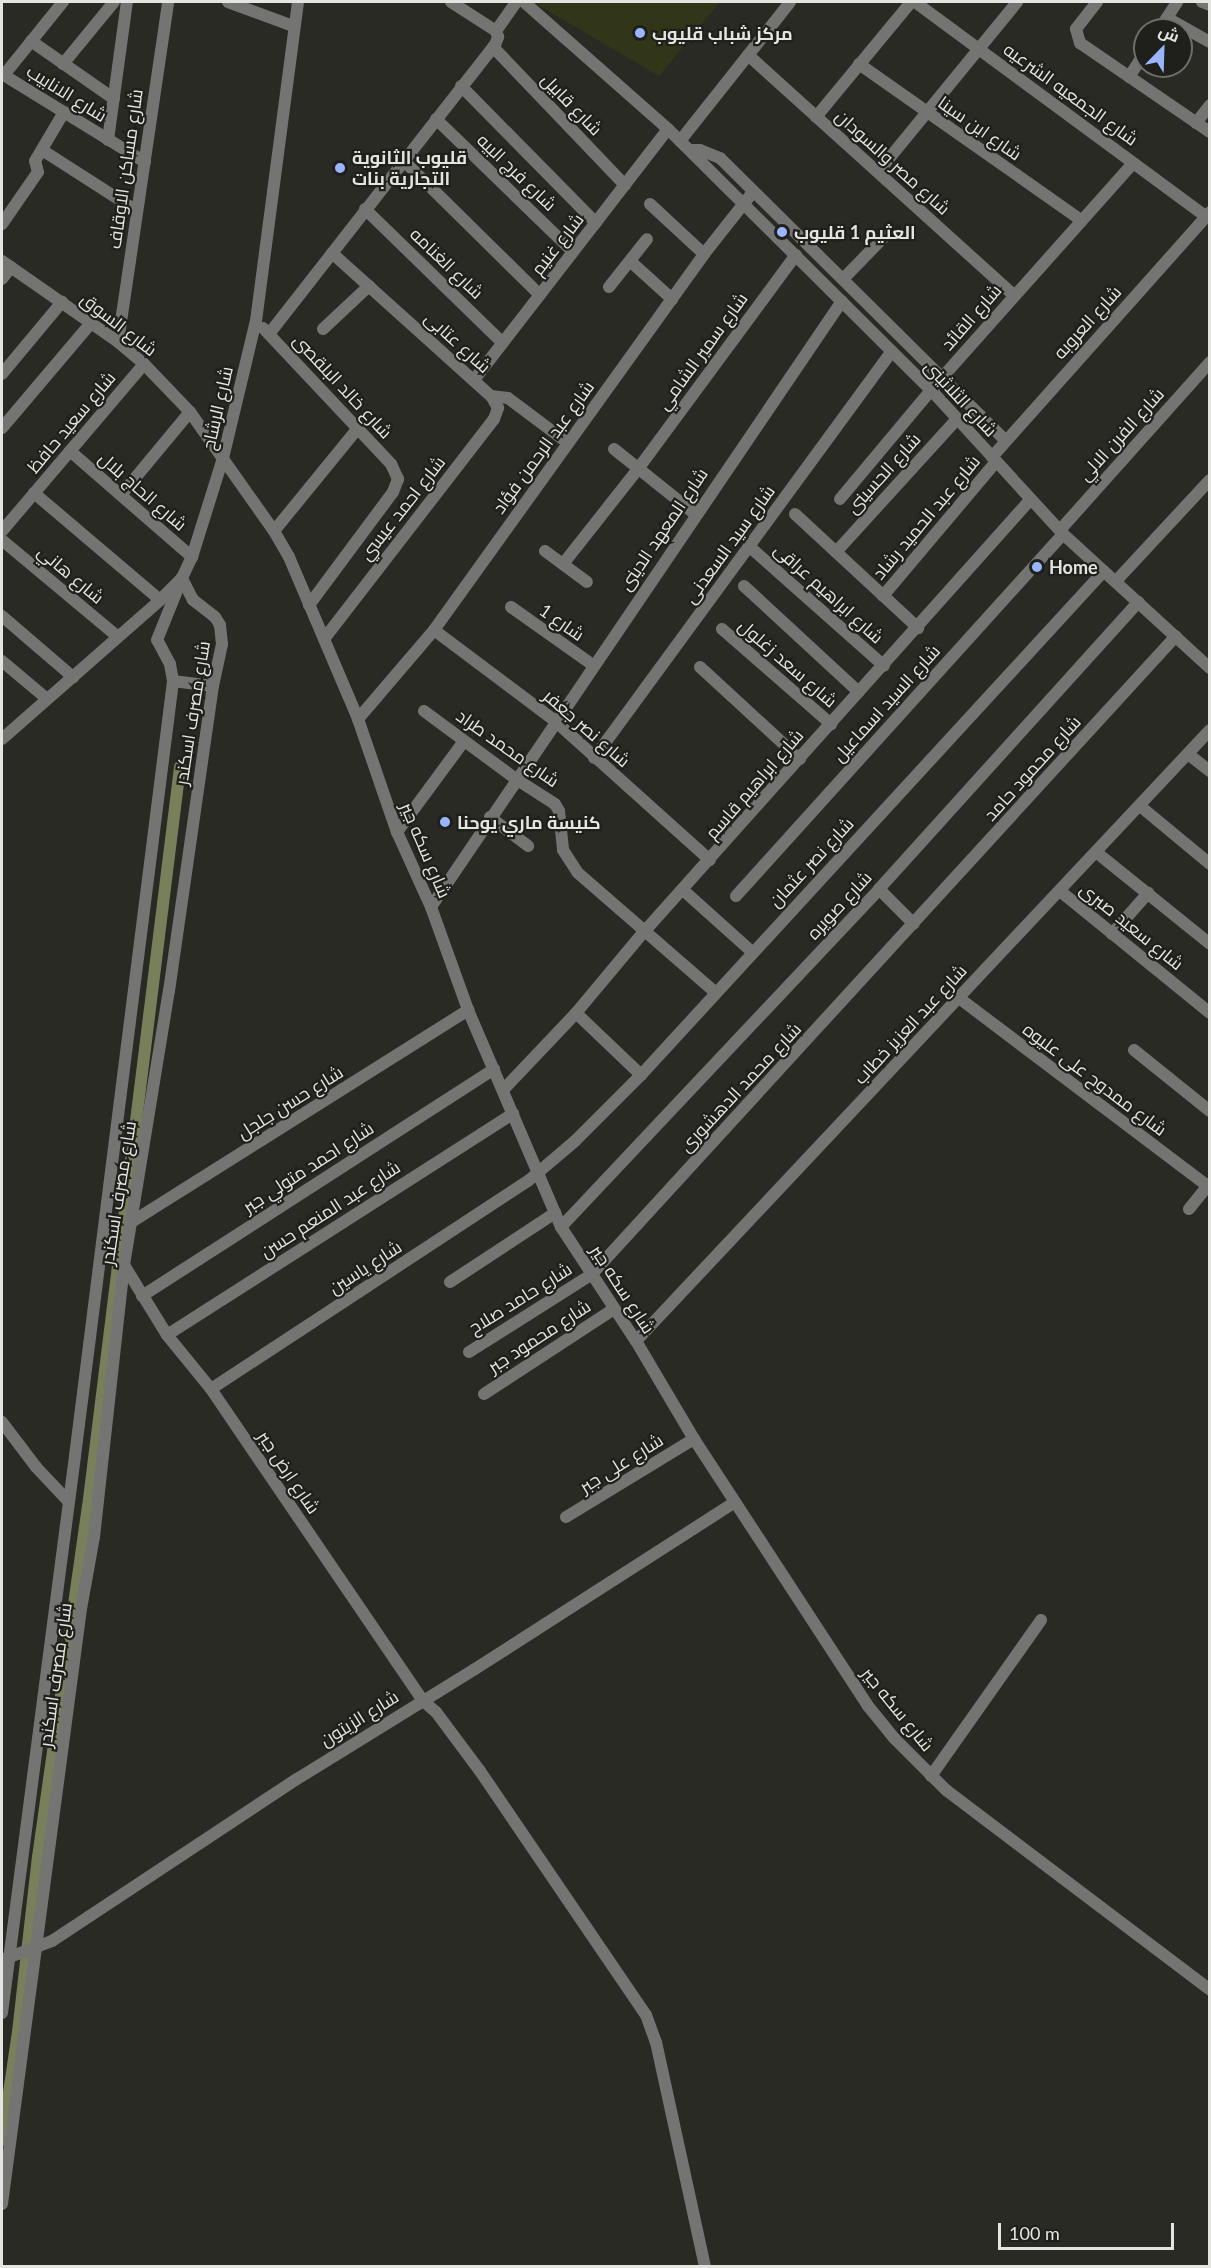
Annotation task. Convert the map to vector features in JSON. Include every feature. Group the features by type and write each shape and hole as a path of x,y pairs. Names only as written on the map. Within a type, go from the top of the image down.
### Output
{"street":[{"path":"3,74 63,2"},
{"path":"63,64 114,2"},
{"path":"108,140 127,2"},
{"name":"شارع مساكن الاوقاف","path":"118,342 168,2"},
{"path":"228,2 293,26"},
{"name":"شارع الرشاح","path":"4,732 73,677 160,600 182,578 192,557 224,458 256,321 293,26 298,2"},
{"path":"269,334 498,40 496,31 451,2"},
{"path":"496,31 516,2"},
{"name":"شارع الثلاثينى","path":"524,2 685,145 931,390 1030,500 1062,532 1209,668"},
{"path":"685,145 748,55 790,2"},
{"path":"816,117 913,2"},
{"name":"شارع الجمعيه الشرعيه","path":"913,2 1133,163 1207,214"},
{"path":"878,172 1017,2"},
{"path":"1096,2 1078,24 1075,34 1080,43 1209,132"},
{"path":"1167,18 1177,2"},
{"path":"1202,2 1209,5"},
{"path":"1193,33 1209,42"},
{"path":"31,41 114,99"},
{"name":"شارع قابيل","path":"493,48 625,185"},
{"name":"شارع مصر والسودان","path":"748,55 1014,295"},
{"name":"شارع ابن سينا","path":"859,64 1081,220"},
{"path":"1130,77 1133,72"},
{"name":"شارع الانابيب","path":"3,74 145,162"},
{"path":"462,86 596,223"},
{"path":"1196,123 1209,105"},
{"path":"2,224 6,208 38,172 35,161 64,112"},
{"name":"شارع فرج البيه","path":"436,119 572,251"},
{"name":"شارع غنيم","path":"474,380 668,129"},
{"name":"شارع الثلاثينى","path":"685,145 720,158 1006,441"},
{"path":"42,150 137,211"},
{"path":"403,160 540,295"},
{"name":"شارع القائد","path":"840,499 942,377 1133,163"},
{"name":"شارع عبد الرحمن فؤاد","path":"358,719 434,630 704,254 753,192"},
{"path":"650,204 704,254"},
{"name":"شارع الغنامه","path":"365,209 503,343"},
{"name":"شارع العروبه","path":"994,459 1006,441 1207,214"},
{"path":"843,279 885,236"},
{"path":"609,287 648,239"},
{"name":"شارع عتابى","path":"332,253 492,397 507,397 568,443"},
{"name":"شارع سمير الشامي","path":"563,564 638,469 796,255"},
{"path":"630,261 672,299"},
{"path":"2,279 6,264"},
{"name":"شارع السوق","path":"6,264 118,342 144,364 190,412 224,458"},
{"path":"323,329 369,286"},
{"name":"شارع المعهد الدينى","path":"431,908 695,514 842,301"},
{"path":"2,374 62,302"},
{"name":"شارع خالد البلقصى","path":"256,321 392,464 398,479 393,492 309,605"},
{"path":"2,428 91,323"},
{"name":"شارع سيد السعدنى","path":"594,758 892,351"},
{"name":"شارع الفرن الالي","path":"1062,532 1209,362"},
{"name":"شارع سعيد حافظ","path":"2,531 144,364"},
{"name":"شارع احمد عيسي","path":"324,639 494,419 498,408 492,397"},
{"path":"121,495 190,412"},
{"name":"شارع الحسينى","path":"836,552 957,419"},
{"path":"274,531 358,428"},
{"path":"614,449 695,514"},
{"name":"شارع الحاج بلال","path":"70,451 192,557"},
{"name":"شارع سكه جير","path":"224,458 289,557 358,719 397,832 431,908 468,1010 561,1227 636,1341 694,1439 868,1706 931,1776 1209,1990"},
{"name":"شارع عبد الحميد رشاد","path":"883,596 994,459"},
{"path":"1116,582 1209,480"},
{"path":"34,493 160,600"},
{"name":"شارع ابراهيم قاسم","path":"503,1090 576,1013 644,933 1030,500"},
{"path":"795,514 918,628"},
{"name":"شارع السيد اسماعيل","path":"736,896 1062,532"},
{"name":"شارع هاني","path":"2,540 117,636"},
{"name":"شارع ابراهيم عراقى","path":"750,547 884,666"},
{"path":"545,551 586,582"},
{"name":"شارع نصر عثمان","path":"537,1172 590,1126 641,1075 1104,571"},
{"name":"شارع مصرف اسكندر","path":"2,2013 5,1959 69,1502 173,681 170,664 157,640 182,578"},
{"name":"شارع مصرف اسكندر","path":"2,2204 38,1948 81,1609 94,1537 124,1265 170,991 213,686 222,644 220,625 215,616 193,600 182,578"},
{"path":"744,586 859,692"},
{"name":"شارع صويره","path":"561,1227 879,890 1138,602"},
{"name":"شارع 1","path":"511,607 593,665"},
{"path":"2,616 73,677"},
{"name":"شارع سعد زغلول","path":"722,628 831,724"},
{"name":"شارع نصر جعفر","path":"434,630 555,721 710,860"},
{"name":"شارع محمود حامد","path":"914,924 1176,636"},
{"path":"2,661 46,698"},
{"path":"700,668 800,759"},
{"path":"173,681 213,686"},
{"name":"شارع محمد طراد","path":"424,711 516,779 555,804 559,810 563,850 568,861 578,873 644,933 715,992"},
{"name":"شارع عبد العزيز خطاب","path":"636,1341 1209,730"},
{"path":"397,832 464,741"},
{"path":"1188,754 1209,771"},
{"path":"1140,806 1209,864"},
{"path":"490,817 528,846"},
{"path":"1096,852 1207,937"},
{"path":"683,890 752,952"},
{"path":"879,890 914,924"},
{"name":"شارع سعيد صبرى","path":"1060,891 1209,1012"},
{"path":"1112,934 1148,893"},
{"name":"شارع محمد الدهشورى","path":"591,1275 914,924"},
{"name":"شارع ممدوح على عليوه","path":"959,998 1209,1186"},
{"name":"شارع حسن جلجل","path":"130,1223 468,1010"},
{"path":"576,1013 641,1075"},
{"path":"1134,1050 1209,1111"},
{"name":"شارع احمد متولي جبر","path":"142,1296 494,1069"},
{"name":"شارع عبد المنعم حسن","path":"167,1335 513,1114"},
{"name":"شارع ياسين","path":"211,1389 519,1188 537,1172"},
{"path":"1189,1209 1209,1186"},
{"path":"450,1282 555,1213"},
{"name":"شارع ارض جبر","path":"124,1265 167,1335 211,1389 422,1700 436,1712 480,1771 646,2015 656,2042 705,2266"},
{"name":"شارع حامد صلاح","path":"469,1352 591,1275"},
{"name":"شارع محمود جبر","path":"484,1394 614,1309"},
{"path":"2,1422 36,1467 69,1502"},
{"name":"شارع على جبر","path":"566,1517 694,1439"},
{"name":"شارع الزيتون","path":"5,1959 52,1941 297,1779 735,1502"},
{"path":"931,1776 1041,1620"}],"green space":[{"name":"مركز شباب قليوب","path":"533,2 720,2 659,76"}],"waterway":[{"path":"2,2140 18,2032 38,1857 88,1507 180,767"}],"place":[{"name":"مركز شباب قليوب","path":"640,33"},
{"name":"قليوب الثانوية التجارية بنات","path":"340,168"},
{"name":"العثيم 1 قليوب","path":"782,232"},
{"name":"Home","path":"1037,567"},
{"name":"كنيسة ماري يوحنا","path":"445,822"}]}
